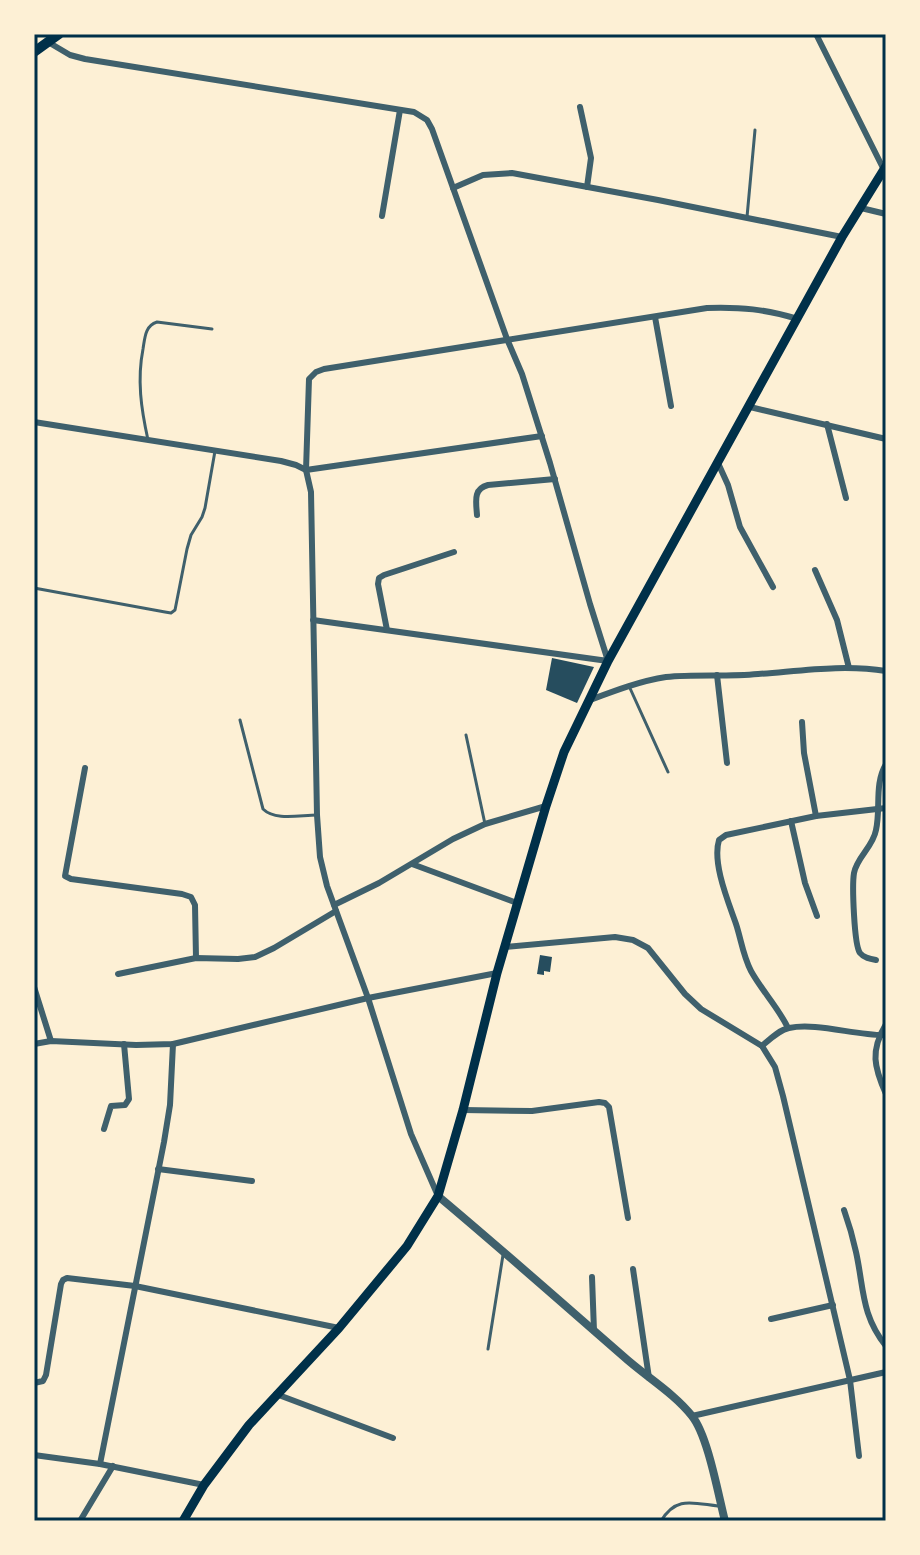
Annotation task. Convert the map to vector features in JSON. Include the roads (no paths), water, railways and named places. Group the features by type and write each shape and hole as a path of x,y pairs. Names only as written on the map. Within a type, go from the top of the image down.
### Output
{"highway":[{"path":"34,52 59,34"}],"main road":[{"path":"183,1521 204,1485 249,1425 339,1328 407,1246 438,1196 497,973 564,752 608,661 842,237 885,168"}],"street":[{"path":"816,34 885,168"},
{"path":"48,42 70,55 85,59 414,112 427,120 522,374 608,661 313,620"},
{"path":"580,107 591,158 587,187"},
{"path":"382,216 400,110"},
{"path":"453,188 483,175 512,173 842,237"},
{"path":"861,208 886,214"},
{"path":"725,1521 700,1430 692,1416 438,1196 411,1134 320,857 311,492 306,470 308,392 309,379 316,372 707,308 768,310 798,319"},
{"path":"655,317 671,406"},
{"path":"750,407 886,439"},
{"path":"34,422 281,461 306,470 542,436"},
{"path":"827,424 846,498"},
{"path":"718,463 740,527 773,587"},
{"path":"477,515 477,492 480,487 555,479"},
{"path":"387,630 379,578 454,552"},
{"path":"815,570 837,620 849,668"},
{"path":"588,701 665,677 755,675 810,669 871,668 886,671"},
{"path":"717,675 727,763"},
{"path":"802,722 804,753 816,816"},
{"path":"876,960 862,956 858,950 853,885 858,862 874,840 882,808 880,777 886,764"},
{"path":"85,768 65,876 191,897 195,905 196,958"},
{"path":"118,974 196,958 255,957 453,839 507,816 546,806"},
{"path":"788,1028 751,971 722,881 716,848 719,840 726,835 816,816 882,808"},
{"path":"791,821 805,883 817,916"},
{"path":"412,864 517,903"},
{"path":"505,947 615,937 633,940 648,948 701,1009 762,1046 775,1067 783,1096 833,1305 850,1380 859,1456"},
{"path":"34,1044 51,1041 173,1044 368,998 497,973"},
{"path":"34,987 51,1041"},
{"path":"886,1024 875,1058 875,1068 886,1094"},
{"path":"762,1046 788,1028 815,1027 883,1035"},
{"path":"104,1129 111,1106 125,1105 129,1099 124,1044"},
{"path":"100,1464 170,1105 173,1044"},
{"path":"463,1110 532,1111 605,1103 609,1107 628,1218"},
{"path":"158,1169 252,1181"},
{"path":"844,1210 857,1255 867,1317 886,1346"},
{"path":"633,1269 649,1378"},
{"path":"592,1277 594,1331"},
{"path":"34,1383 43,1381 46,1375 63,1280 67,1278 135,1286 339,1328"},
{"path":"771,1319 833,1305"},
{"path":"692,1416 886,1372"},
{"path":"276,1394 393,1438"},
{"path":"34,1455 113,1466 204,1485"},
{"path":"80,1521 113,1466"}],"lane":[{"path":"747,217 755,130"},
{"path":"148,440 139,388 147,329 157,322 212,329"},
{"path":"34,588 171,613 175,610 191,535 205,508 215,451"},
{"path":"629,686 668,772"},
{"path":"240,720 263,809 277,816 317,815"},
{"path":"466,735 485,824"},
{"path":"488,1349 504,1251"},
{"path":"661,1521 667,1510 676,1504 686,1502 721,1506"}]}
